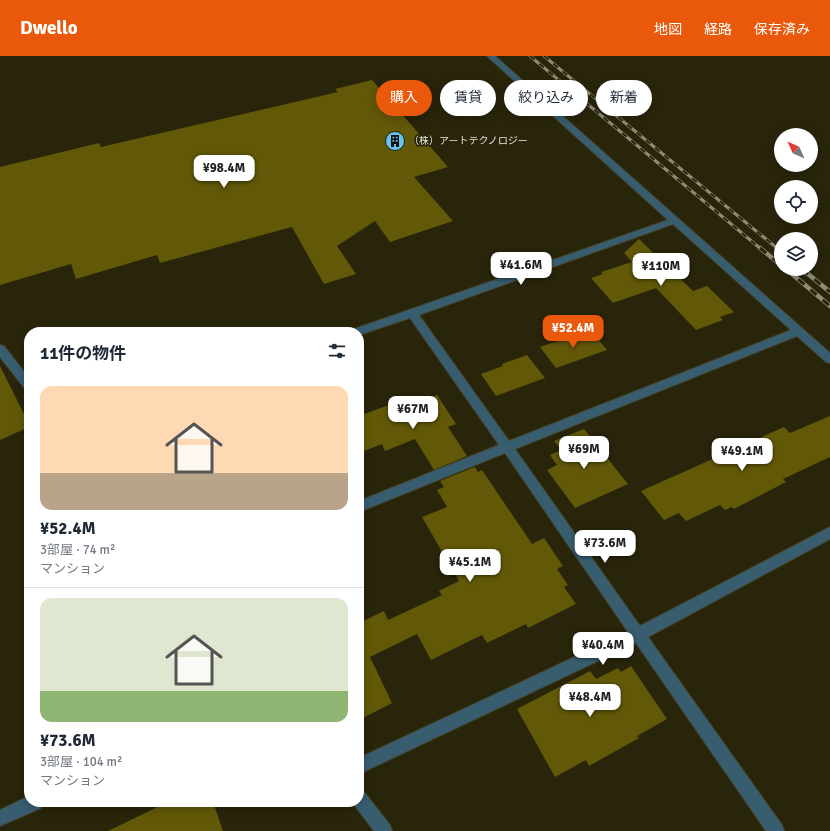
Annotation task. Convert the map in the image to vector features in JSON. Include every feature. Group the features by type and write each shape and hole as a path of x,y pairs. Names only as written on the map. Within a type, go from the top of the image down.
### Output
{"street":[{"path":"491,56 830,359"},
{"path":"364,330 676,220"},
{"path":"412,313 776,831"},
{"path":"364,505 799,331"},
{"path":"0,349 24,380"},
{"path":"364,764 639,634 830,533"},
{"path":"364,805 384,831"},
{"path":"0,818 24,807"}],"building":[{"path":"372,80 376,85 376,116 403,116 448,167 414,177 453,221 390,242 375,221 337,246 356,274 324,284 292,227 160,263 157,255 76,279 71,264 0,285 0,167 99,143 101,147 338,92 335,89"},
{"path":"639,239 693,291 707,286 734,312 720,317 723,320 696,330 656,288 613,303 591,278 603,274 601,272 632,262 624,253"},
{"path":"590,330 607,350 556,368 540,347"},
{"path":"527,355 545,378 496,396 481,374 503,366 502,364"},
{"path":"0,366 24,414 24,429 0,440"},
{"path":"437,395 456,424 448,427 467,456 434,470 415,439 385,451 382,444 364,451 364,414 405,399 409,406"},
{"path":"830,416 830,457 783,479 786,482 734,509 732,507 725,510 720,505 686,521 679,513 664,520 641,491 784,427 790,433"},
{"path":"584,429 628,484 575,508 547,470 557,465 550,455 561,450 554,441"},
{"path":"475,467 478,472 482,470 532,544 544,538 563,566 557,569 568,585 564,587 576,604 528,628 526,624 487,643 482,635 431,660 417,634 370,657 392,703 364,717 364,621 384,611 388,620 442,595 439,591 459,581 422,517 447,507 437,490 444,487 440,481"},
{"path":"631,666 667,719 637,736 639,738 589,766 586,760 555,777 517,709 590,671 596,679 618,668 621,672"},
{"path":"158,807 215,807 223,831 108,831"}],"railway":[{"path":"530,56 761,249"},
{"path":"544,56 774,246"},
{"path":"760,248 774,259"},
{"path":"794,276 830,306"},
{"path":"811,276 830,292"}],"place":[{"name":"（株）アートテクノロジー","path":"395,141"}]}
